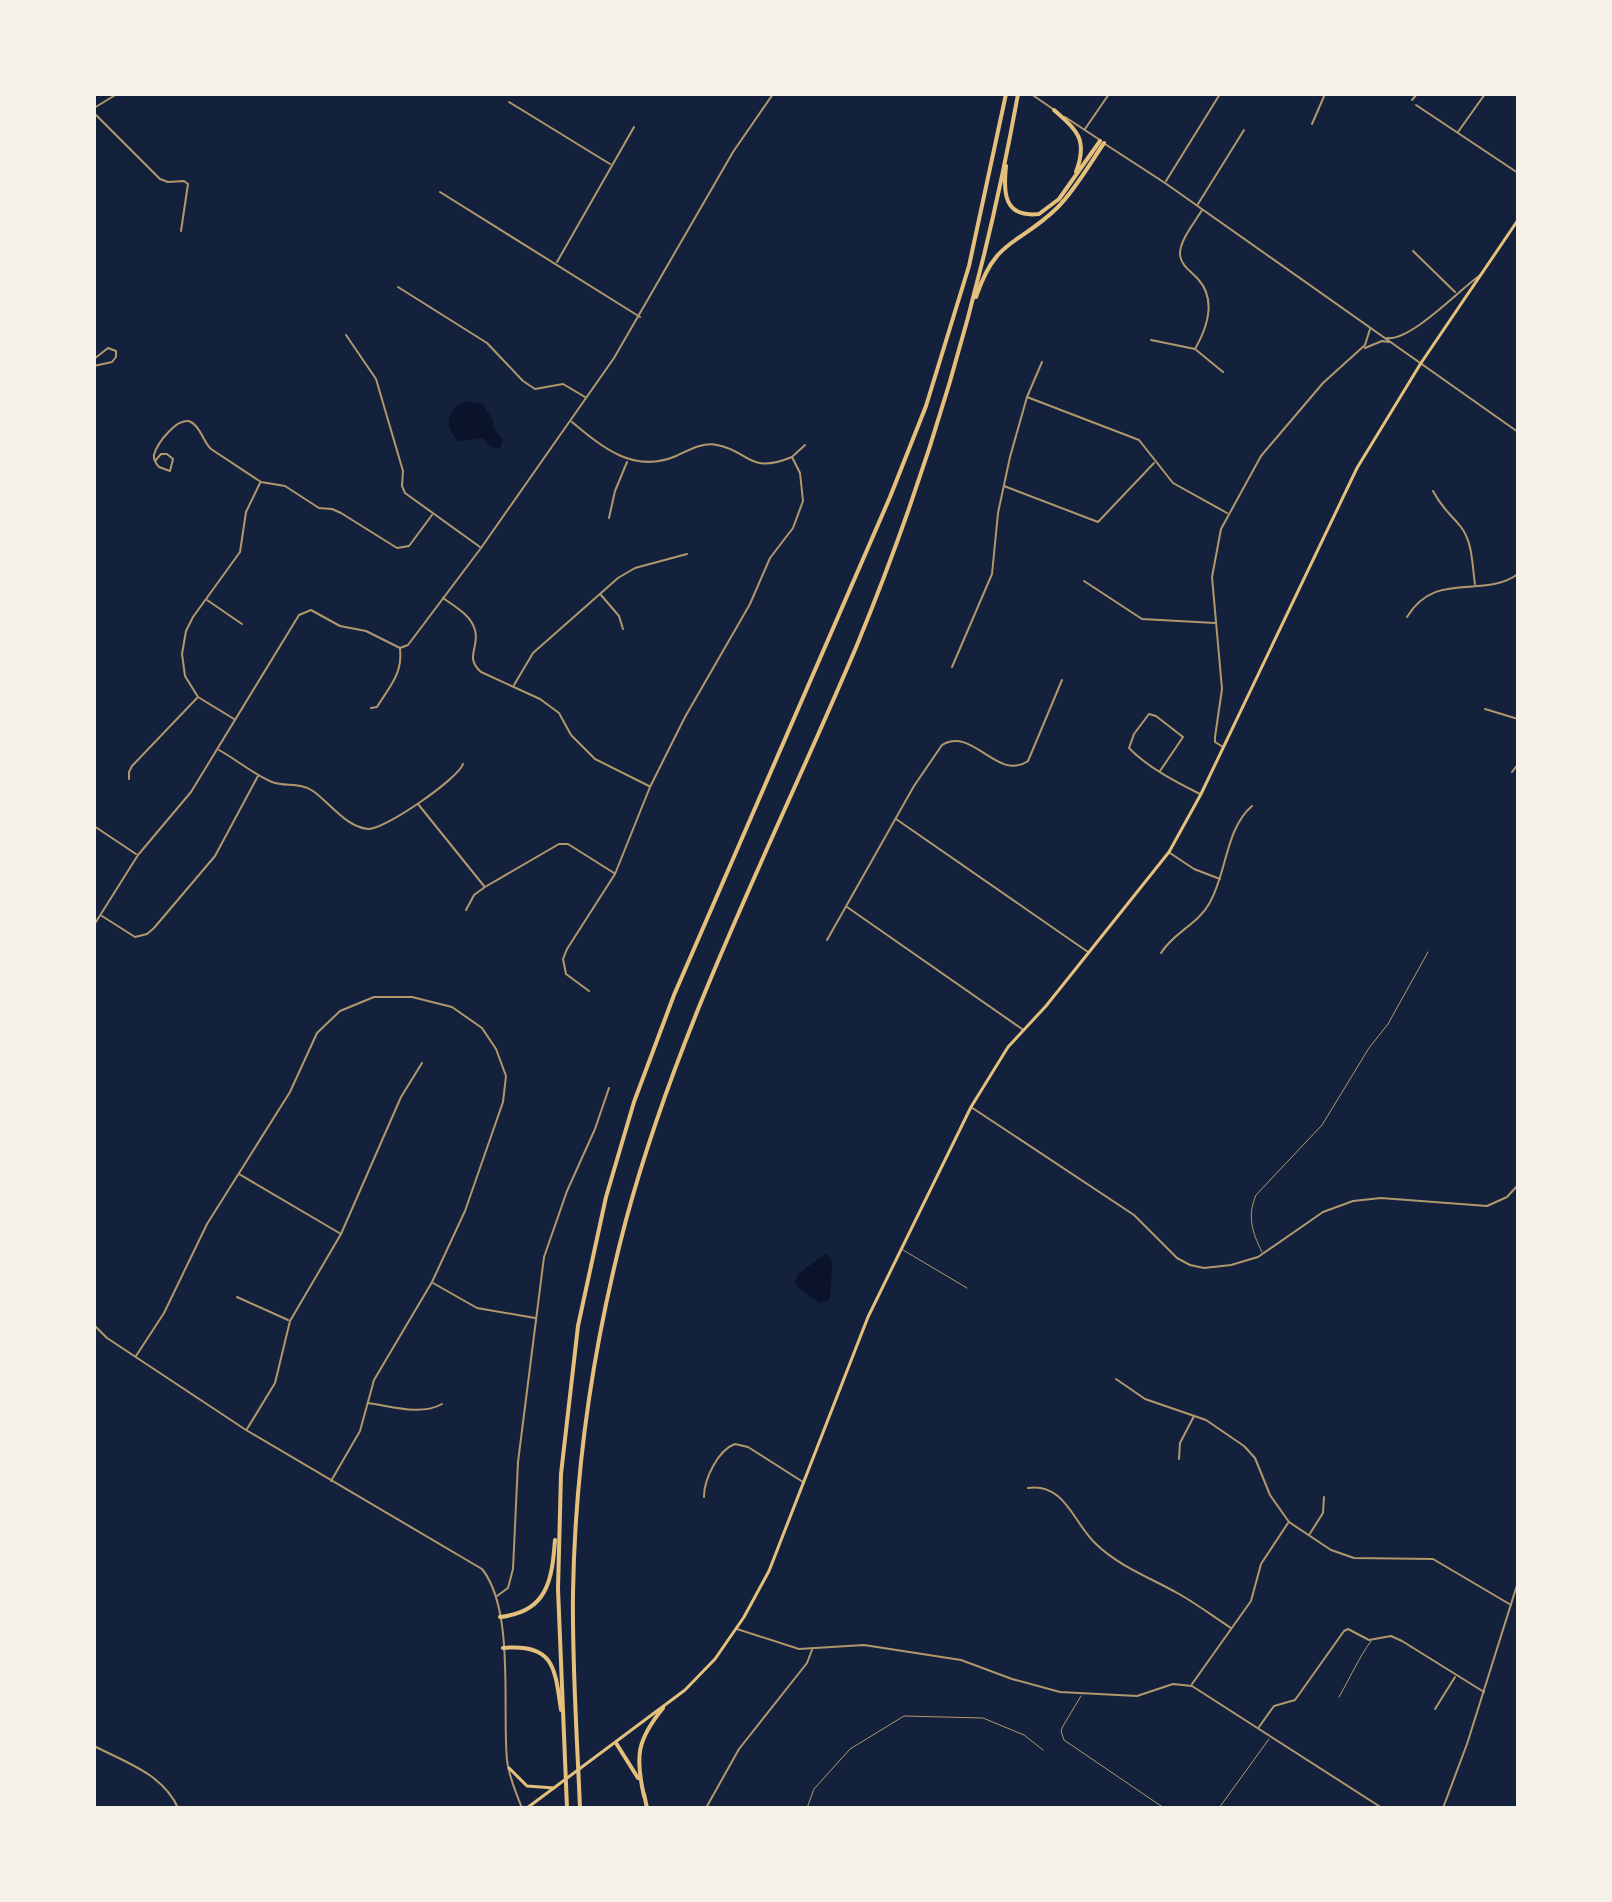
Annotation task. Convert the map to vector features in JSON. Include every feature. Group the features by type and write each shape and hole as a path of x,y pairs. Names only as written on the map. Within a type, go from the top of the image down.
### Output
{"highway":[{"path":"500,1617 528,1610 538,1601 547,1587 554,1562 566,1408 584,1294 606,1197 631,1110 680,979 920,422 969,266 1006,94"},
{"path":"1018,94 1004,189 1012,207 1025,214 1044,213 1059,199 1102,142"},
{"path":"1054,110 1080,137 1082,152 1075,176"},
{"path":"963,338 1014,114"},
{"path":"581,1808 573,1625 578,1495 594,1364 624,1228 660,1110 695,1018 889,564 983,278 993,260 1011,241 1047,217 1063,202 1102,142"},
{"path":"560,1490 558,1605 567,1808"},
{"path":"503,1648 531,1648 548,1659 556,1676 564,1736"},
{"path":"647,1808 638,1769 639,1750 647,1729 663,1708"},
{"path":"616,1743 634,1770 644,1796"}],"main road":[{"path":"524,1808 663,1708 706,1669 737,1629 766,1577 868,1317 971,1107 991,1072 1023,1030 1046,1006 1169,852 1201,794 1357,468 1421,363 1518,220"},
{"path":"509,1768 527,1786 554,1788"}],"street":[{"path":"94,108 117,94"},
{"path":"400,648 408,645 481,548 640,317 733,152 773,94"},
{"path":"1031,94 1197,205 1518,432"},
{"path":"1084,130 1109,94"},
{"path":"1165,183 1220,94"},
{"path":"1312,124 1325,94"},
{"path":"1412,100 1417,94"},
{"path":"1457,133 1485,94"},
{"path":"509,102 611,165"},
{"path":"1416,105 1518,173"},
{"path":"94,113 160,179 188,184 181,231"},
{"path":"556,263 634,127"},
{"path":"1197,205 1244,130"},
{"path":"440,192 640,317"},
{"path":"1195,349 1204,333 1209,306 1206,292 1180,256 1182,246 1202,209"},
{"path":"1413,251 1456,293"},
{"path":"1382,336 1394,339 1410,331 1483,272"},
{"path":"398,287 487,343 523,381 535,389 569,385 585,398"},
{"path":"1224,747 1215,742 1222,689 1212,590 1213,561 1228,514 1253,468 1272,442 1323,383 1369,340 1370,328"},
{"path":"346,335 376,379 403,471 405,493 481,548"},
{"path":"1151,340 1195,349 1223,372"},
{"path":"1360,350 1382,341 1392,343"},
{"path":"94,359 108,348 116,351 112,362 94,366"},
{"path":"952,667 992,574 993,544 1003,485 1027,397 1042,362"},
{"path":"1027,397 1139,440 1173,483 1228,514"},
{"path":"570,420 613,453 628,460 655,463 697,446 715,445 760,464 779,462 792,457 805,445"},
{"path":"155,461 161,454 167,454 173,459 170,471 163,470 155,461 154,455 173,426 189,421 196,426 211,449 261,482 285,486 319,508 341,513 397,548 409,546 432,515"},
{"path":"589,991 566,974 563,959 615,874 650,787 685,717 750,604 770,558 789,532 803,501 800,473 792,457"},
{"path":"609,518 615,491 628,460"},
{"path":"1003,485 1098,522 1155,463"},
{"path":"234,719 198,697 185,676 182,654 186,631 240,552 246,512 261,482"},
{"path":"1433,491 1442,509 1465,534 1470,545 1475,585"},
{"path":"513,686 533,653 618,578 635,568 687,554"},
{"path":"1407,617 1424,596 1450,587 1513,578 1518,574"},
{"path":"1084,581 1142,619 1216,623"},
{"path":"601,594 619,616 623,629"},
{"path":"443,598 462,612 475,628 471,659 475,667 540,699 559,713 571,735 595,759 650,787"},
{"path":"206,599 242,624"},
{"path":"94,925 138,855 191,792 299,615 311,610 340,626 377,635 400,648"},
{"path":"371,708 377,707 398,674 400,648"},
{"path":"827,940 936,751 949,741 962,741 1006,766 1013,768 1028,761 1062,680"},
{"path":"129,779 132,766 198,697"},
{"path":"1485,709 1518,719"},
{"path":"1160,771 1183,737 1149,714 1134,734 1129,748 1160,771 1201,794"},
{"path":"218,749 259,775 283,785 303,785 353,824 366,829 377,829 417,804 457,775 463,764"},
{"path":"1512,772 1518,764"},
{"path":"100,915 135,937 147,934 154,928 215,856 259,775"},
{"path":"417,804 485,887"},
{"path":"1161,953 1209,905 1238,824 1252,806"},
{"path":"896,819 1089,952"},
{"path":"94,826 138,855"},
{"path":"466,910 474,895 485,887 559,844 568,844 615,874"},
{"path":"1169,852 1194,869 1220,879"},
{"path":"846,907 1023,1030"},
{"path":"135,1357 164,1313 207,1224 290,1092 317,1033 340,1011 374,997 412,997 452,1007 482,1028 496,1049 506,1076 503,1102 465,1211 432,1282 374,1380 360,1431 331,1481"},
{"path":"246,1430 275,1383 290,1321 341,1234 401,1097 422,1063"},
{"path":"496,1597 508,1588 513,1569 518,1462 544,1257 609,1088"},
{"path":"971,1107 1134,1215 1184,1263 1193,1266 1214,1268 1250,1261 1323,1212 1353,1201 1391,1198 1487,1206 1507,1197 1518,1185"},
{"path":"238,1174 341,1234"},
{"path":"432,1282 477,1308 536,1318"},
{"path":"237,1297 290,1321"},
{"path":"94,1325 107,1338 246,1430 477,1565 488,1576 500,1617 509,1768 524,1808"},
{"path":"1116,1379 1145,1399 1195,1415 1244,1446 1255,1458 1270,1495 1289,1522 1331,1550 1354,1558 1433,1559 1511,1605"},
{"path":"367,1403 423,1410 442,1404"},
{"path":"1179,1459 1180,1443 1195,1415"},
{"path":"704,1497 706,1482 723,1451 735,1444 748,1447 804,1483"},
{"path":"1028,1488 1046,1488 1054,1493 1068,1506 1087,1536 1098,1546 1231,1628"},
{"path":"1309,1536 1323,1513 1324,1497"},
{"path":"1192,1686 1251,1601 1261,1564 1289,1522"},
{"path":"1443,1808 1518,1582"},
{"path":"737,1629 786,1646 813,1649 854,1645 961,1660 1050,1690 1137,1696 1173,1684 1192,1686 1382,1808"},
{"path":"1258,1728 1274,1706 1295,1700 1344,1631 1353,1630 1369,1640 1391,1636 1484,1692"},
{"path":"706,1808 739,1749 804,1667 813,1649"},
{"path":"1435,1709 1455,1676"},
{"path":"94,1746 152,1776 164,1786 178,1808"}],"lane":[{"path":"1263,1254 1251,1223 1256,1195 1331,1114 1369,1048 1388,1024 1428,952"},
{"path":"901,1249 967,1288"},
{"path":"1339,1697 1353,1674 1354,1665 1372,1639"},
{"path":"1082,1694 1061,1731 1064,1740 1164,1808"},
{"path":"807,1808 814,1789 850,1749 904,1716 983,1718 1024,1735 1043,1750"},
{"path":"1219,1808 1271,1736"}],"water":[{"path":"466,401 482,404 493,420 493,428 503,439 500,449 491,447 482,438 460,441 452,433 449,418 457,406"},
{"path":"826,1253 832,1260 831,1291 829,1300 820,1303 798,1287 795,1281 798,1274"}]}
